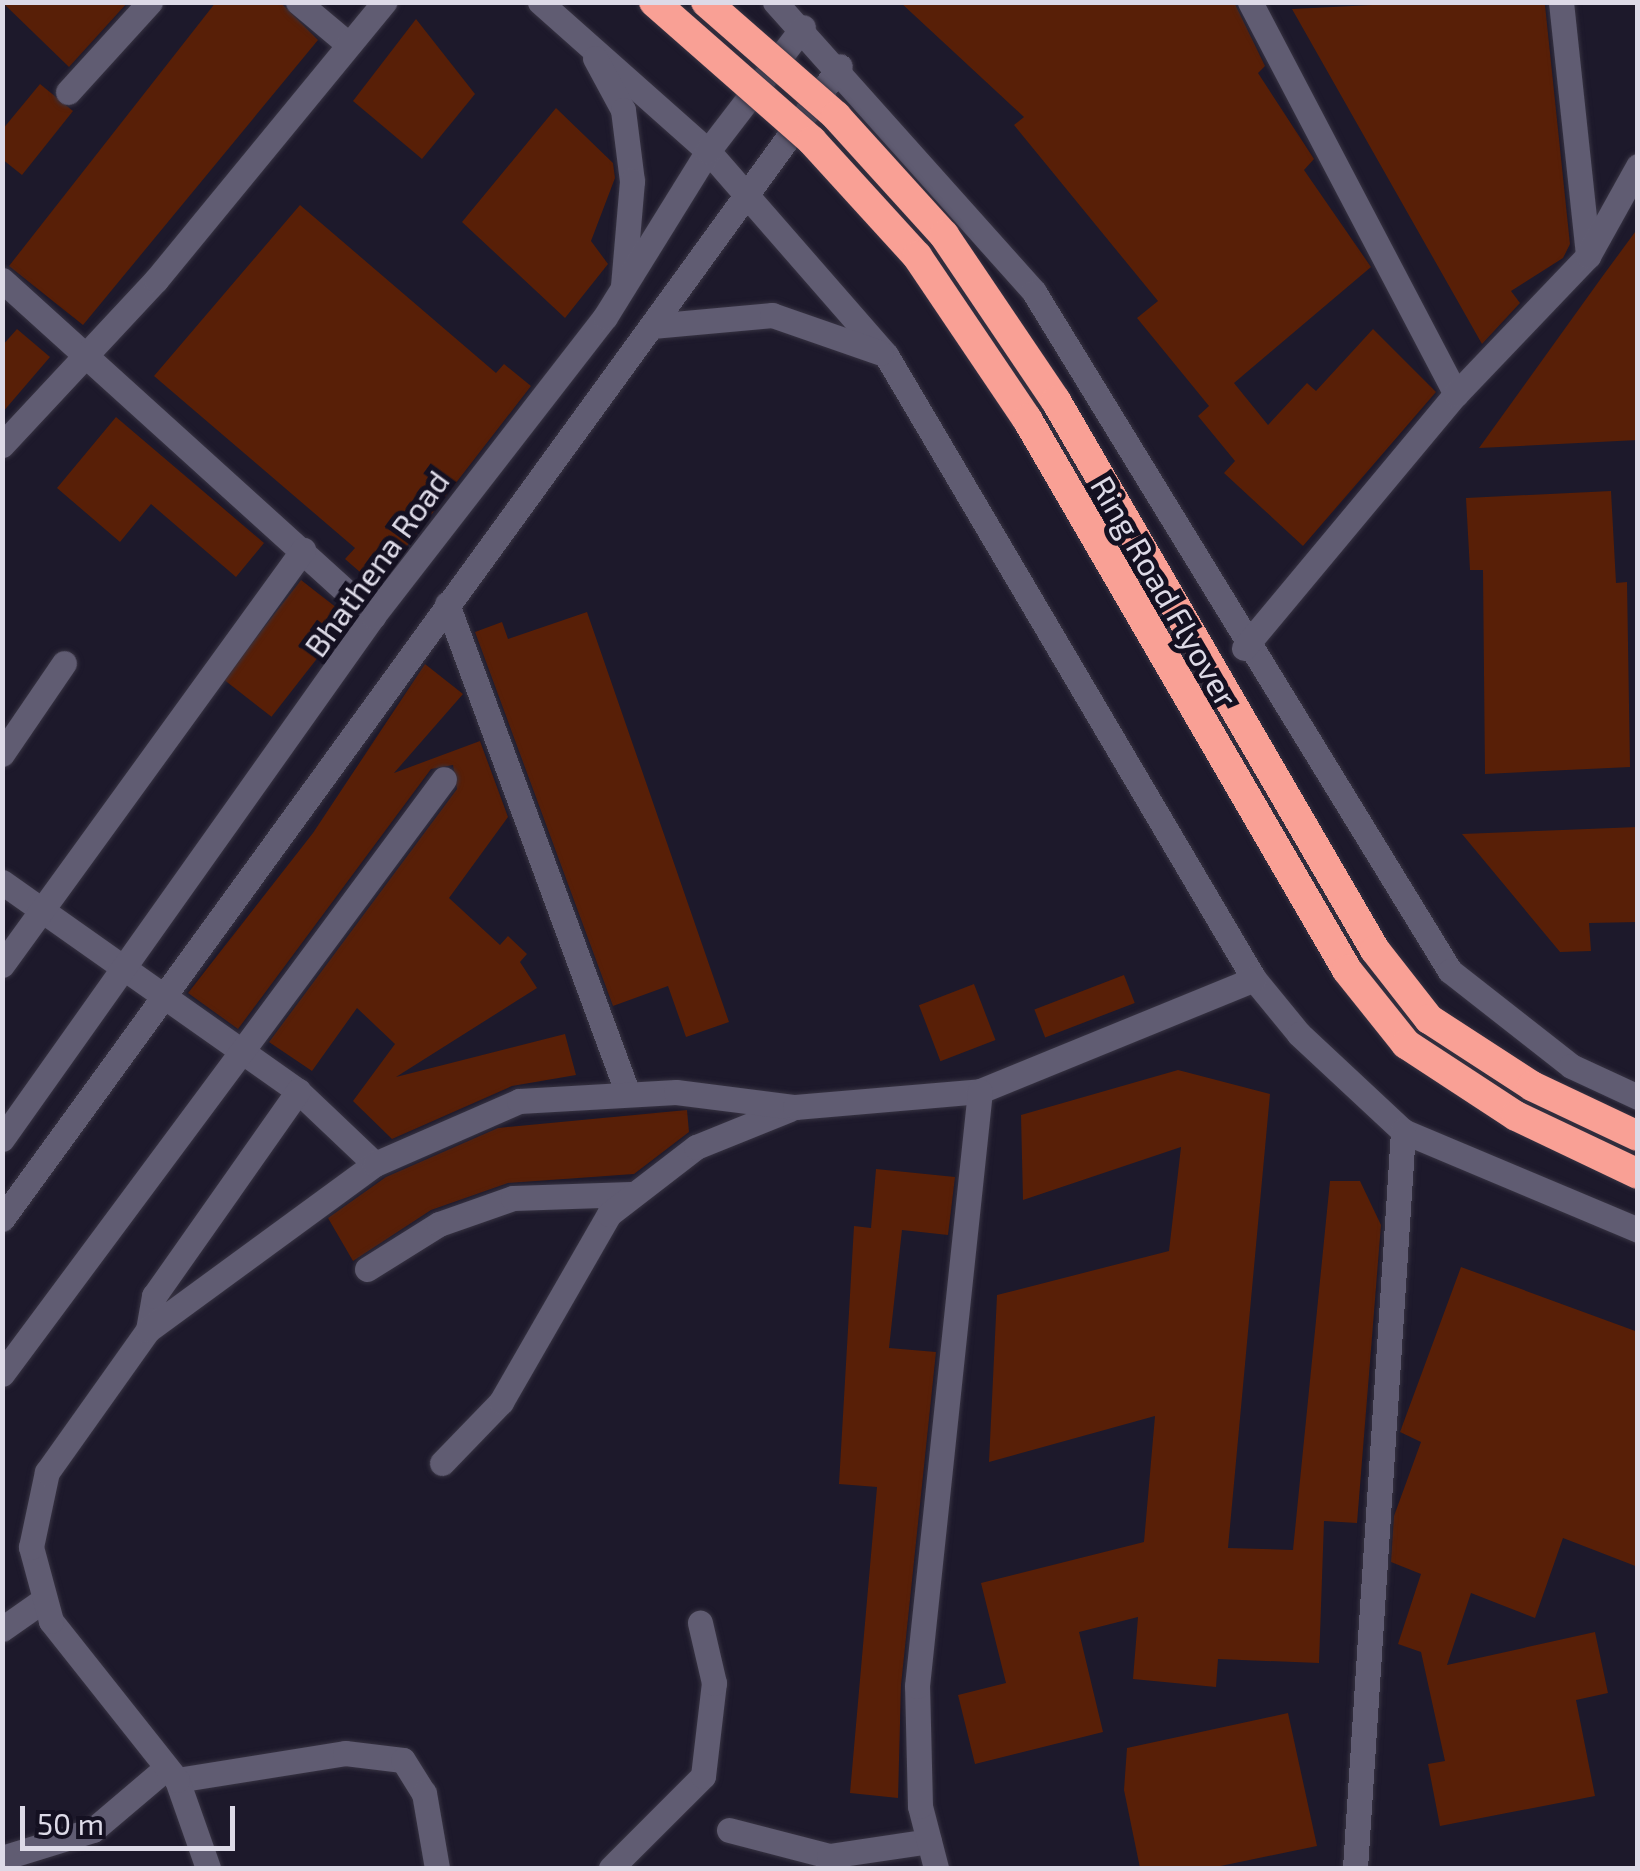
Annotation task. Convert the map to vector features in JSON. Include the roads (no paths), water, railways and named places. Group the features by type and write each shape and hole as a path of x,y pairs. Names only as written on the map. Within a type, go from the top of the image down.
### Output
{"highway":[{"name":"Ring Road Flyover","path":"654,2 812,141 917,256 1027,419 1337,954 1406,1044 1516,1116 1638,1174"},
{"name":"Ring Road Flyover","path":"706,2 836,116 944,234 1056,401 1375,950 1430,1018 1532,1086 1638,1136"}],"street":[{"path":"68,92 150,2"},
{"path":"298,2 348,44"},
{"path":"2,445 86,349 156,280 384,2"},
{"path":"540,2 708,150 886,355 1254,980 1402,1131 1638,1230"},
{"path":"774,2 840,66 1034,292 1244,648 1450,971 1570,1066 1638,1097"},
{"path":"1250,2 1456,394"},
{"path":"1560,2 1588,256"},
{"name":"Bhathena Road","path":"2,1139 373,616 622,290 708,150 803,27"},
{"path":"587,44 623,110 632,182 622,290"},
{"path":"2,1219 652,326 744,192 840,66"},
{"path":"1244,648 1456,394 1588,256 1638,166"},
{"path":"2,280 86,349 373,616"},
{"path":"652,326 772,315 886,355"},
{"path":"2,965 303,550"},
{"path":"447,604 628,1094"},
{"path":"2,754 64,663"},
{"path":"2,1374 236,1049 444,779"},
{"path":"2,882 161,998 298,1091 375,1164"},
{"path":"208,1868 172,1774 42,1602 31,1547 47,1472 148,1330 375,1164 519,1101 628,1094 795,1107 980,1091 1254,980"},
{"path":"148,1330 154,1296 298,1091"},
{"path":"936,1868 929,1842 917,1686 980,1091"},
{"path":"442,1463 501,1402 609,1214 630,1194 696,1147 795,1107"},
{"path":"1355,1868 1402,1131"},
{"path":"367,1269 440,1224 513,1198 630,1194"},
{"path":"2,1629 42,1602"},
{"path":"611,1868 703,1776 714,1683 700,1623"},
{"path":"2,1858 94,1830 172,1774 345,1753 403,1760 424,1792 437,1868"},
{"path":"729,1830 830,1856 929,1842"}]}
